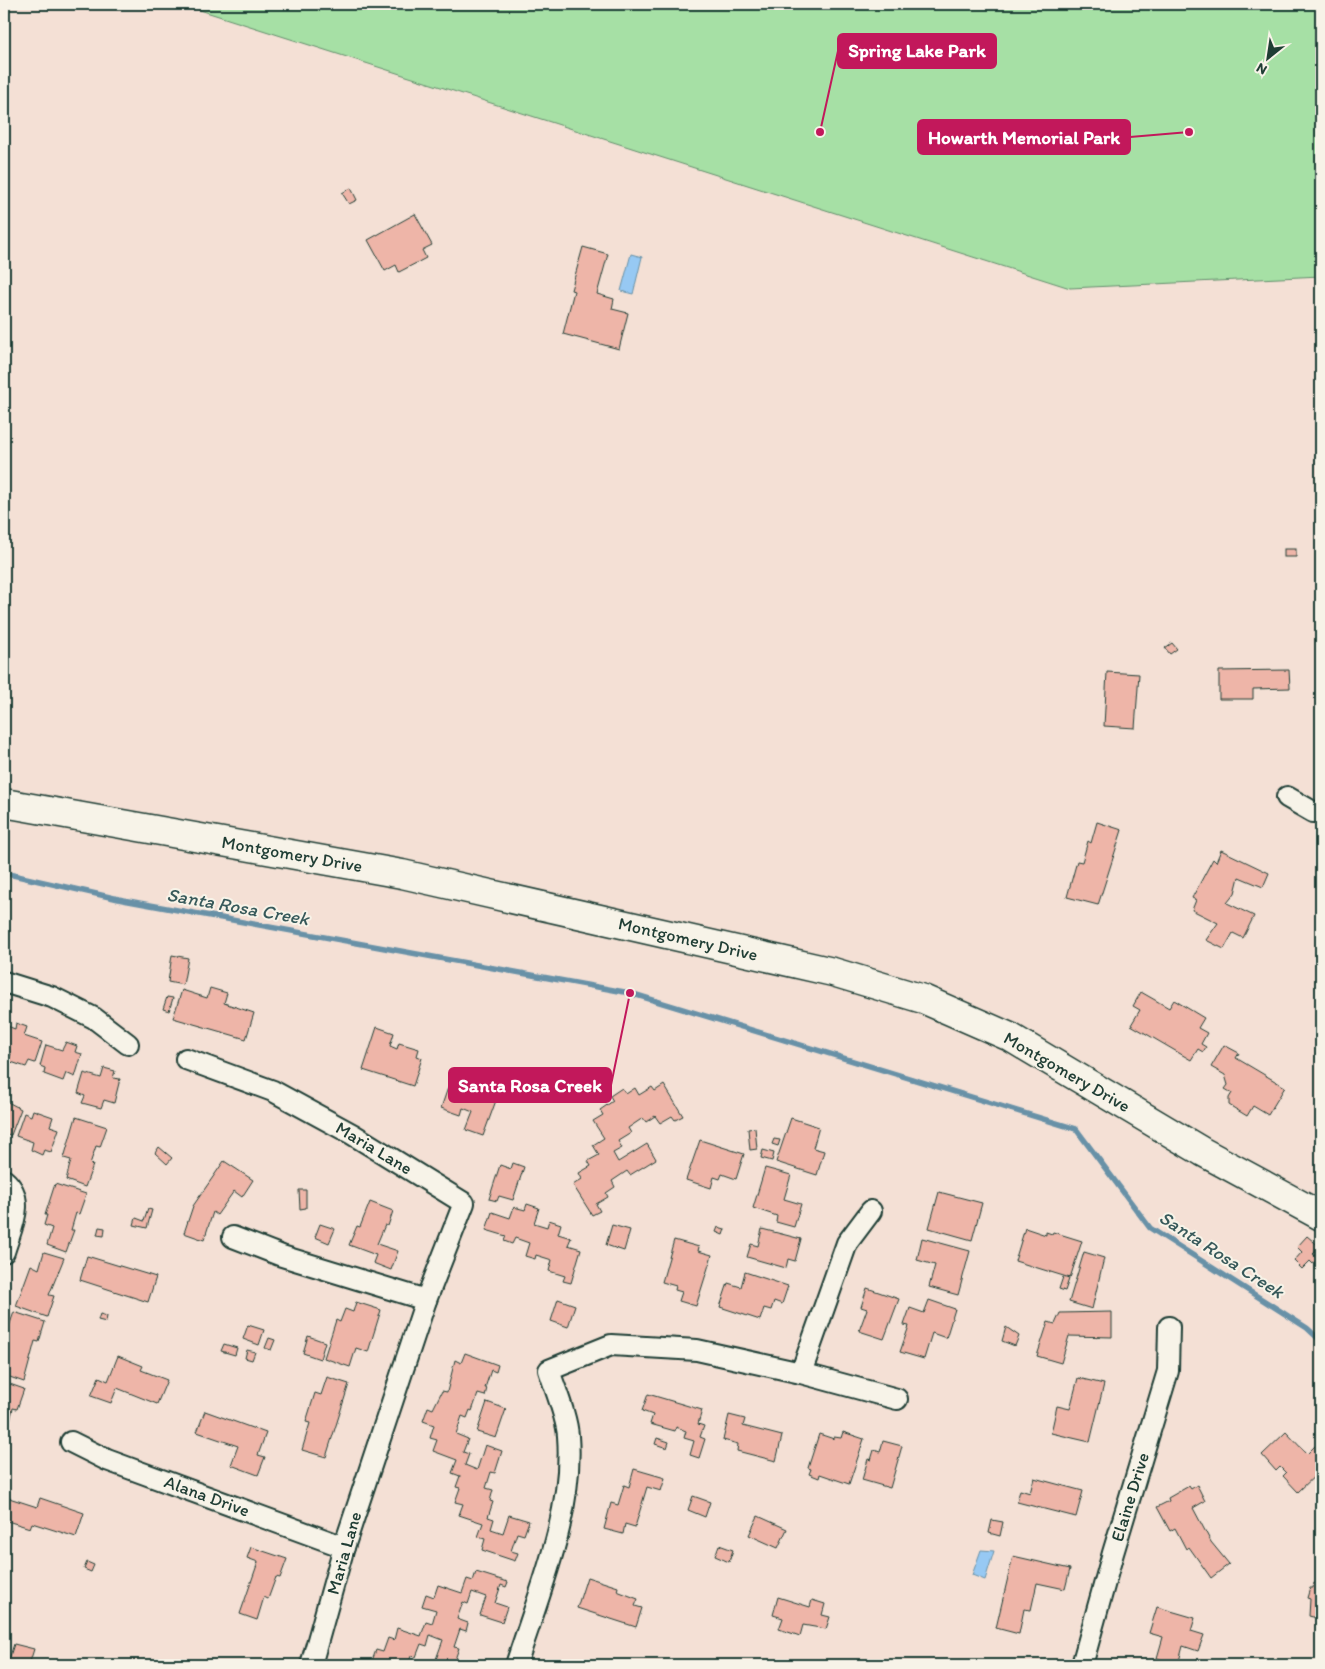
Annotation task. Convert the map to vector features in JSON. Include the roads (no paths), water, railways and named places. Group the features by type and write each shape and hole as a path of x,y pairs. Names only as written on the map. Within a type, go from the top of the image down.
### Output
{"street":[{"path":"1287,797 1313,812 1321,812"},
{"name":"Montgomery Drive","path":"4,803 402,874 833,972 923,999 1010,1037 1203,1152 1321,1216"},
{"path":"4,982 52,996 94,1018 128,1044"},
{"name":"Maria Lane","path":"186,1059 273,1091 352,1134 464,1203 426,1300 344,1547 311,1665"},
{"path":"4,1180 12,1187 18,1210 4,1252"},
{"path":"801,1373 847,1243 871,1211"},
{"path":"233,1237 282,1256 426,1300"},
{"name":"Elaine Drive","path":"1082,1665 1113,1553 1168,1371 1169,1327"},
{"path":"516,1665 563,1516 568,1469 568,1434 549,1370 611,1345 697,1350 801,1373 897,1399"},
{"name":"Alana Drive","path":"71,1442 106,1460 344,1547"}],"water":[{"path":"631,254 642,257 633,294 621,291"},
{"path":"981,1550 994,1551 985,1580 972,1575"}],"waterway":[{"name":"Santa Rosa Creek","path":"4,873 123,900 630,993 1076,1129 1150,1228 1307,1328 1321,1341"}],"place":[{"name":"Spring Lake Park","path":"820,132"},
{"name":"Howarth Memorial Park","path":"1189,132"},
{"name":"Santa Rosa Creek","path":"630,993"}]}
